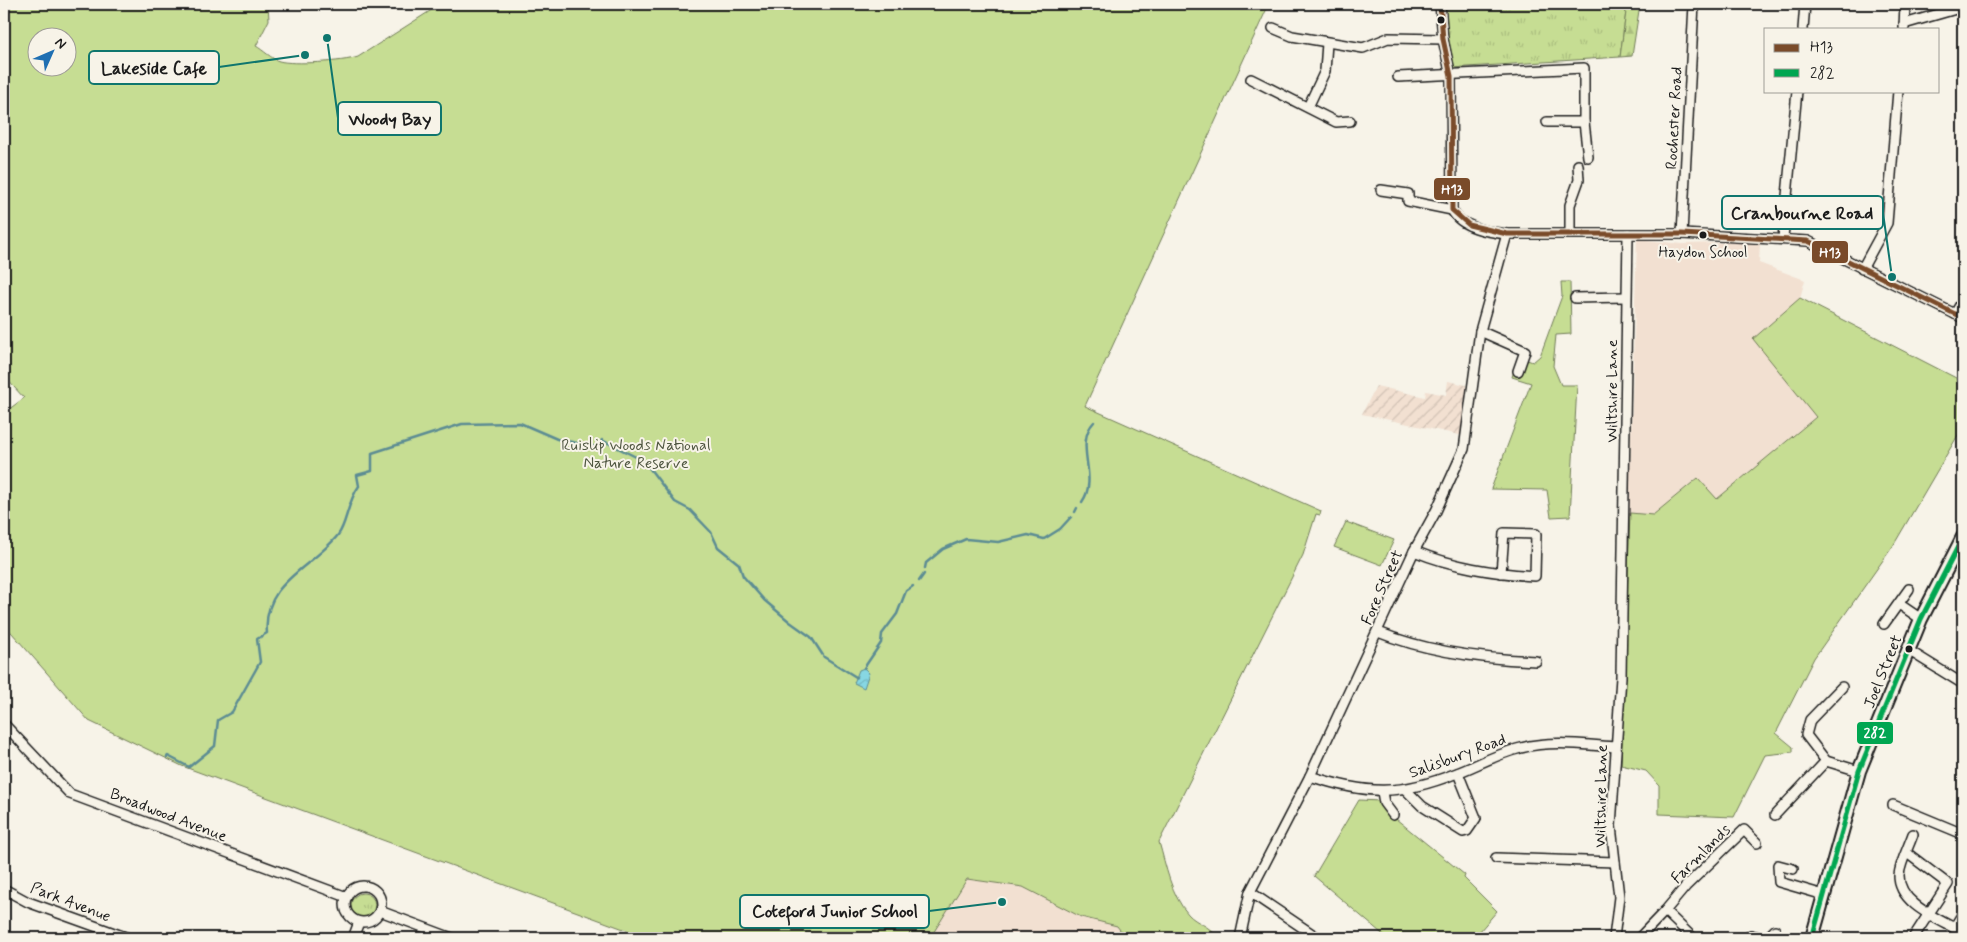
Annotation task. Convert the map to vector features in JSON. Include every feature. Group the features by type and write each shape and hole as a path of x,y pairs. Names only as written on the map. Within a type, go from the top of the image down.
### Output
{"main road":[{"name":"Joel Street","path":"1812,938 1860,771 1921,619 1963,537"}],"street":[{"path":"1440,4 1443,39 1451,76 1452,210"},
{"name":"Rochester Road","path":"1682,234 1694,4"},
{"path":"1803,28 1805,4"},
{"path":"1905,4 1904,26 1963,7"},
{"path":"1273,28 1292,36 1363,48 1388,38 1443,39"},
{"path":"1308,107 1325,71 1328,43"},
{"path":"1398,77 1451,76 1584,68 1584,122 1588,157"},
{"path":"1251,79 1336,122 1350,121"},
{"path":"1783,238 1797,92"},
{"path":"1862,269 1887,223 1898,92"},
{"path":"1547,122 1584,122"},
{"path":"1570,234 1570,205 1579,180 1578,165"},
{"path":"1380,190 1408,194 1408,201 1452,210 1464,223 1492,233 1682,234 1783,238 1808,241 1959,316 1963,300"},
{"name":"Fore Street","path":"1240,938 1250,892 1310,776 1378,632 1414,550 1436,511 1464,449 1480,332 1507,234"},
{"name":"Wiltshire Lane","path":"1614,938 1619,897 1611,826 1621,677 1628,234"},
{"path":"1575,298 1626,297"},
{"path":"1480,332 1525,351 1518,371"},
{"path":"1414,550 1434,559 1474,570 1501,574 1535,576 1536,534 1504,533 1501,574"},
{"path":"1884,624 1909,589"},
{"path":"1899,604 1921,619"},
{"path":"1378,632 1400,641 1469,655 1536,661"},
{"path":"1908,650 1963,684"},
{"path":"1842,687 1810,720 1806,734 1826,761 1860,771"},
{"name":"Broadwood Avenue","path":"4,724 70,794 347,897"},
{"name":"Salisbury Road","path":"1310,776 1344,788 1382,792 1420,787 1521,748 1566,744 1616,747"},
{"path":"1775,815 1826,761"},
{"path":"1405,789 1422,806 1463,832 1467,830 1476,818 1458,773"},
{"path":"1382,792 1384,803 1394,815"},
{"path":"1894,805 1963,834"},
{"name":"Farmlands","path":"1639,938 1665,912 1686,886 1744,830 1756,843"},
{"path":"1913,834 1899,874 1902,891 1913,902 1930,914 1963,934"},
{"path":"1907,854 1948,884 1913,938"},
{"path":"1496,858 1615,862"},
{"path":"1793,869 1778,865 1780,882 1824,895"},
{"path":"358,888 370,888 379,897 380,911 371,920 359,922 348,914 346,909 347,897 358,888"},
{"name":"Park Avenue","path":"4,889 28,902 128,938"},
{"path":"1250,892 1318,938"},
{"path":"380,911 452,938"},
{"path":"1665,912 1693,938"},
{"path":"1954,928 1963,913"},
{"path":"353,938 359,922"},
{"path":"1747,938 1751,934 1765,938 1775,930"}],"shaded area":[{"name":"Haydon School","path":"1637,239 1682,244 1760,242 1759,263 1805,280 1800,298 1958,379 1961,430 1893,546 1814,658 1734,817 1659,814 1659,785 1646,771 1621,765"},
{"path":"1448,381 1466,385 1467,422 1464,436 1362,414 1376,386 1425,397 1426,391 1446,395"},
{"path":"967,879 1023,887 1081,917 1117,926 1126,938 930,938"}],"green space":[{"name":"Ruislip Woods National Nature Reserve","path":"4,4 268,4 269,20 256,46 279,61 306,63 331,62 358,57 441,4 1269,4 1085,406 1321,511 1320,515 1316,514 1303,555 1159,842 1177,898 1191,917 1218,938 1126,938 1117,926 1081,917 1023,887 967,879 930,938 648,938 182,766 89,721 4,624 4,413 24,398 4,376"},
{"path":"1443,4 1627,4 1620,57 1452,68 1443,34"},
{"path":"1627,4 1640,4 1632,56 1620,57"},
{"path":"1561,282 1570,282 1571,334 1556,335 1553,366 1561,385 1577,385 1570,516 1551,517 1547,490 1491,489 1531,383 1512,377 1518,357 1533,362 1540,356 1562,296"},
{"name":"Haydon School","path":"1800,298 1958,379 1961,430 1893,546 1814,658 1776,733 1793,747 1793,752 1765,755 1734,817 1659,814 1659,785 1646,771 1621,765 1630,513 1653,515 1698,478 1717,499 1816,417 1753,339"},
{"path":"1346,522 1394,540 1382,565 1334,547"},
{"path":"1359,800 1380,801 1385,810 1465,875 1464,878 1497,911 1474,938 1387,938 1314,876"},
{"path":"363,893 372,896 375,905 372,914 363,917 354,914 351,905 354,896"}],"water":[{"path":"864,668 869,673 864,688 854,683 859,670"}],"waterway":[{"path":"1082,502 1089,482 1086,440 1088,431 1094,422"},
{"path":"167,757 189,767 215,746 218,720 232,712 260,662 257,639 267,633 268,615 272,601 280,588 338,535 359,486 357,475 372,471 372,453 462,424 520,423 557,439 597,447 602,440 644,461 675,502 690,510 711,532 718,547 739,564 743,576 764,600 811,637 824,657 856,677"},
{"path":"1075,512 1077,508"},
{"path":"925,568 926,563 943,549 966,539 998,542 1028,535 1044,539 1060,529 1071,517"},
{"path":"919,581 924,574"},
{"path":"864,668 881,643 882,634 897,614 906,591 913,586"}],"transit line":[{"name":"H13","path":"1440,4 1443,39 1451,76 1452,210 1469,225 1507,234 1682,234 1808,241 1963,318"},
{"name":"282","path":"1812,938 1859,771 1921,619 1963,537"}],"place":[{"name":"Woody Bay","path":"327,38"},
{"name":"Lakeside Cafe","path":"305,55"},
{"name":"Haydon School","path":"1703,235"},
{"name":"Cranbourne Road","path":"1892,277"},
{"name":"Coteford Junior School","path":"1002,902"}]}
